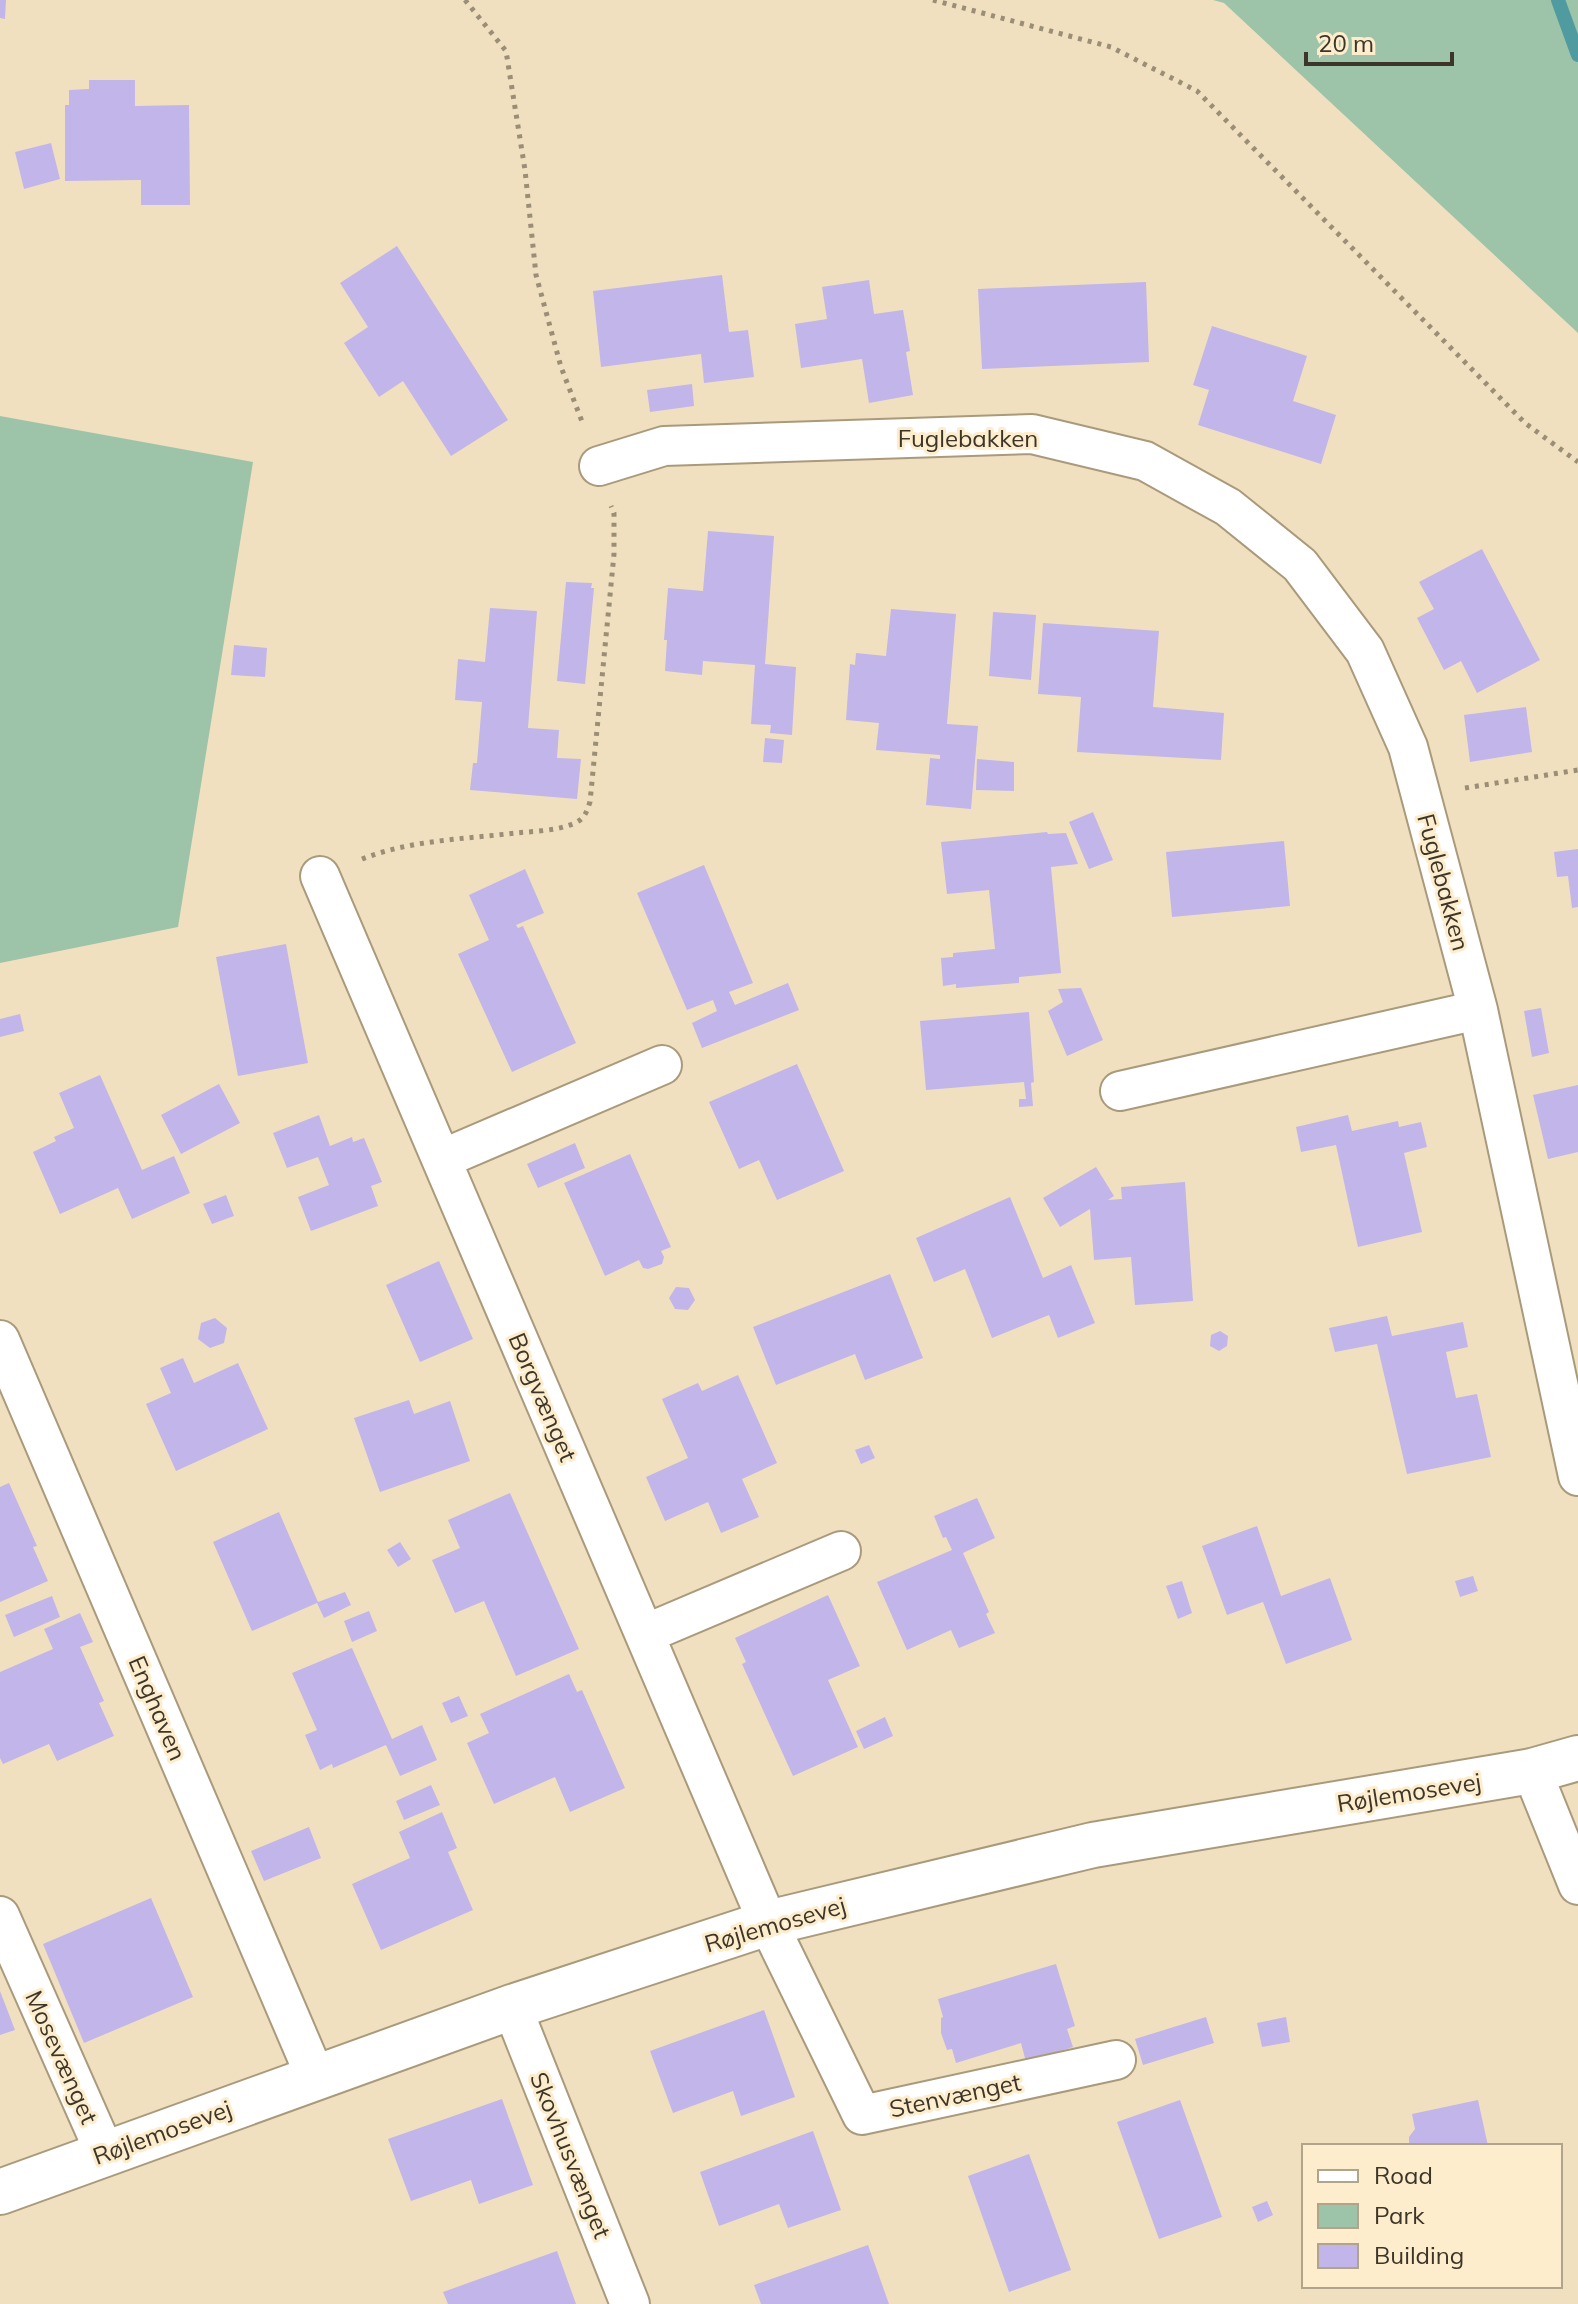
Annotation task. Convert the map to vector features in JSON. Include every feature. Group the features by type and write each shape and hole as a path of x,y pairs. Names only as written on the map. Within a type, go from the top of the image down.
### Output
{"street":[{"name":"Fuglebakken","path":"599,466 664,446 1032,434 1145,461 1228,507 1300,565 1365,651 1408,747 1478,1010 1566,1365 1578,1476"},
{"name":"Borgvænget","path":"320,876 768,1923"},
{"path":"1120,1091 1478,1010"},
{"path":"442,1159 662,1065"},
{"name":"Enghaven","path":"0,1340 315,2076"},
{"path":"645,1634 841,1551"},
{"name":"Røjlemosevej","path":"0,2192 315,2076 768,1923 1093,1845 1532,1771 1578,1758"},
{"path":"1532,1771 1578,1885"},
{"name":"Mosevænget","path":"0,1916 105,2153"},
{"name":"Stenvænget","path":"768,1923 862,2115 1116,2060"},
{"name":"Skovhusvænget","path":"512,2007 630,2304"}],"path":[{"path":"320,876 382,851 557,829 579,821 586,814 590,802 614,554 614,513 561,367 536,275 525,170 506,51 465,0"},
{"path":"933,0 1111,47 1197,91 1525,423 1578,462"},
{"path":"1421,794 1578,770"}],"green space":[{"path":"1213,0 1578,0 1578,333 1224,3"},
{"path":"0,416 253,462 178,927 0,963"}],"building":[{"path":"0,0 6,0 5,19 0,18"},
{"path":"89,80 135,80 135,106 189,105 190,205 141,205 141,180 65,181 65,105 69,105 69,90 89,89"},
{"path":"51,143 60,179 24,189 15,152"},
{"path":"397,246 508,420 451,456 403,381 379,397 344,343 368,327 340,283"},
{"path":"722,275 729,332 748,330 754,377 704,383 701,354 601,367 593,291"},
{"path":"869,280 874,314 903,310 913,395 869,403 862,359 801,368 795,324 827,319 822,287"},
{"path":"1146,282 1149,362 982,369 978,289"},
{"path":"1212,326 1307,356 1293,401 1336,415 1321,464 1198,425 1209,390 1193,385"},
{"path":"692,384 694,406 650,412 647,390"},
{"path":"708,531 774,536 765,664 796,667 792,735 770,733 771,725 751,724 755,665 703,661 702,675 665,671 668,588 703,591"},
{"path":"1482,549 1540,660 1477,693 1461,661 1444,670 1417,618 1434,609 1419,582"},
{"path":"566,582 592,583 591,588 594,588 585,684 557,681"},
{"path":"490,608 537,611 528,728 559,730 557,758 581,759 577,799 470,790 473,763 477,763 482,702 455,700 458,659 485,662"},
{"path":"891,609 956,614 947,724 978,726 971,809 926,805 930,758 940,759 940,755 876,750 879,723 846,720 850,664 855,665 856,653 886,656"},
{"path":"993,612 1036,615 1031,680 989,676"},
{"path":"1043,623 1159,631 1153,707 1224,713 1221,760 1077,752 1081,697 1038,694"},
{"path":"234,645 267,648 265,677 231,675"},
{"path":"1526,707 1532,752 1470,762 1464,715"},
{"path":"765,738 784,740 782,763 763,762"},
{"path":"977,759 1014,762 1014,791 976,790"},
{"path":"1093,812 1113,860 1089,869 1069,822"},
{"path":"1066,833 1078,864 1051,867 1061,973 1019,977 1019,983 956,988 956,984 943,986 941,958 953,957 953,953 995,949 989,890 947,894 941,842"},
{"path":"1284,841 1290,906 1172,917 1166,852"},
{"path":"1578,849 1578,907 1572,908 1568,876 1557,877 1554,852"},
{"path":"704,865 753,983 729,992 735,1005 788,983 799,1010 702,1048 692,1023 717,1011 713,1000 687,1010 637,893"},
{"path":"525,869 544,913 516,925 518,928 523,926 576,1043 512,1072 458,954 489,940 469,895"},
{"path":"286,944 308,1063 238,1076 216,957"},
{"path":"1081,988 1103,1040 1067,1056 1048,1011 1063,1002 1058,989"},
{"path":"1541,1008 1549,1053 1532,1057 1524,1011"},
{"path":"1029,1012 1033,1106 1019,1107 1019,1099 1026,1099 1024,1082 926,1090 920,1021"},
{"path":"20,1014 24,1031 0,1037 0,1019"},
{"path":"797,1064 844,1171 777,1200 759,1160 739,1169 709,1102"},
{"path":"100,1075 142,1170 174,1156 190,1193 132,1219 118,1188 60,1214 33,1152 74,1128 59,1093"},
{"path":"219,1084 240,1123 181,1154 161,1115"},
{"path":"1578,1085 1578,1152 1548,1159 1533,1095"},
{"path":"319,1115 330,1146 352,1137 353,1142 364,1138 382,1182 371,1186 378,1206 311,1231 298,1197 329,1185 318,1157 287,1168 273,1133"},
{"path":"1348,1115 1352,1131 1398,1121 1399,1127 1421,1122 1427,1147 1404,1153 1422,1232 1358,1247 1336,1145 1301,1152 1296,1127"},
{"path":"575,1143 585,1168 538,1188 527,1164"},
{"path":"630,1154 671,1247 661,1251 664,1257 662,1264 648,1269 643,1268 639,1260 605,1276 564,1183"},
{"path":"1096,1167 1114,1196 1108,1200 1122,1199 1121,1187 1185,1182 1193,1301 1135,1305 1131,1257 1094,1260 1090,1209 1060,1227 1043,1198"},
{"path":"226,1195 234,1216 212,1224 203,1204"},
{"path":"1010,1197 1043,1278 1071,1265 1095,1323 1058,1338 1049,1315 992,1338 965,1269 934,1282 916,1238"},
{"path":"439,1261 473,1339 420,1362 386,1285"},
{"path":"890,1274 923,1358 865,1380 855,1354 776,1385 753,1327"},
{"path":"676,1287 689,1288 695,1300 688,1310 675,1309 669,1298"},
{"path":"1387,1316 1392,1336 1463,1322 1468,1347 1446,1352 1456,1398 1477,1394 1491,1457 1407,1474 1377,1344 1335,1352 1329,1328"},
{"path":"215,1318 227,1328 224,1343 210,1348 198,1339 201,1323"},
{"path":"1220,1331 1228,1336 1227,1346 1219,1351 1210,1346 1211,1335"},
{"path":"183,1358 194,1383 238,1363 268,1429 176,1471 146,1404 171,1393 160,1368"},
{"path":"738,1375 777,1463 742,1479 759,1517 721,1533 708,1502 665,1521 646,1477 688,1458 662,1399 698,1383 702,1391"},
{"path":"409,1400 414,1414 450,1401 470,1461 380,1492 354,1418"},
{"path":"869,1445 875,1458 861,1464 855,1450"},
{"path":"9,1483 37,1546 33,1547 48,1581 0,1602 0,1487"},
{"path":"510,1493 579,1649 516,1676 484,1601 455,1613 432,1560 460,1548 448,1520"},
{"path":"977,1498 995,1538 963,1553 995,1633 959,1648 951,1630 907,1650 877,1582 952,1550 934,1516"},
{"path":"279,1512 318,1602 345,1592 351,1605 324,1618 317,1603 252,1631 213,1542"},
{"path":"1257,1526 1281,1596 1330,1578 1352,1640 1286,1664 1263,1602 1227,1615 1202,1546"},
{"path":"400,1542 411,1559 398,1567 387,1550"},
{"path":"1473,1576 1478,1591 1460,1597 1455,1581"},
{"path":"1182,1581 1192,1613 1178,1619 1166,1586"},
{"path":"828,1595 860,1666 828,1680 858,1747 793,1776 742,1664 746,1662 735,1638"},
{"path":"52,1596 60,1617 14,1637 5,1615"},
{"path":"369,1611 377,1631 352,1642 344,1621"},
{"path":"80,1613 93,1642 80,1647 104,1701 99,1703 114,1736 57,1761 49,1744 3,1764 0,1758 0,1672 53,1649 44,1629"},
{"path":"352,1648 392,1739 422,1725 437,1760 400,1776 386,1745 333,1768 332,1764 320,1770 305,1735 317,1730 292,1673"},
{"path":"569,1674 577,1692 582,1690 625,1788 570,1812 555,1777 494,1804 467,1743 489,1733 480,1714"},
{"path":"459,1696 468,1716 451,1723 442,1703"},
{"path":"885,1717 893,1736 864,1749 856,1731"},
{"path":"431,1785 440,1805 404,1820 396,1801"},
{"path":"442,1812 457,1848 448,1852 473,1910 381,1950 352,1884 410,1858 399,1832"},
{"path":"309,1827 321,1858 264,1881 251,1851"},
{"path":"151,1898 193,1997 84,2043 43,1944"},
{"path":"1056,1964 1075,2026 1067,2029 1073,2047 1026,2062 1021,2043 956,2063 952,2049 947,2050 941,2033 943,2017 938,1999"},
{"path":"0,1991 15,2030 0,2035"},
{"path":"764,2010 795,2097 741,2116 733,2091 673,2113 650,2051"},
{"path":"1206,2017 1214,2043 1143,2065 1135,2039"},
{"path":"1286,2017 1290,2042 1262,2047 1257,2023"},
{"path":"502,2099 533,2185 479,2204 471,2180 411,2201 388,2139"},
{"path":"1180,2100 1222,2217 1159,2239 1117,2122"},
{"path":"1478,2100 1488,2144 1409,2144 1409,2137 1415,2129 1412,2114"},
{"path":"813,2131 841,2210 788,2228 779,2204 719,2226 700,2172"},
{"path":"1029,2154 1071,2270 1009,2292 968,2176"},
{"path":"1267,2201 1273,2215 1258,2222 1252,2207"},
{"path":"868,2245 889,2304 761,2304 754,2285"},
{"path":"557,2251 576,2304 448,2304 443,2292"}],"waterway":[{"path":"1558,0 1578,55"}]}
